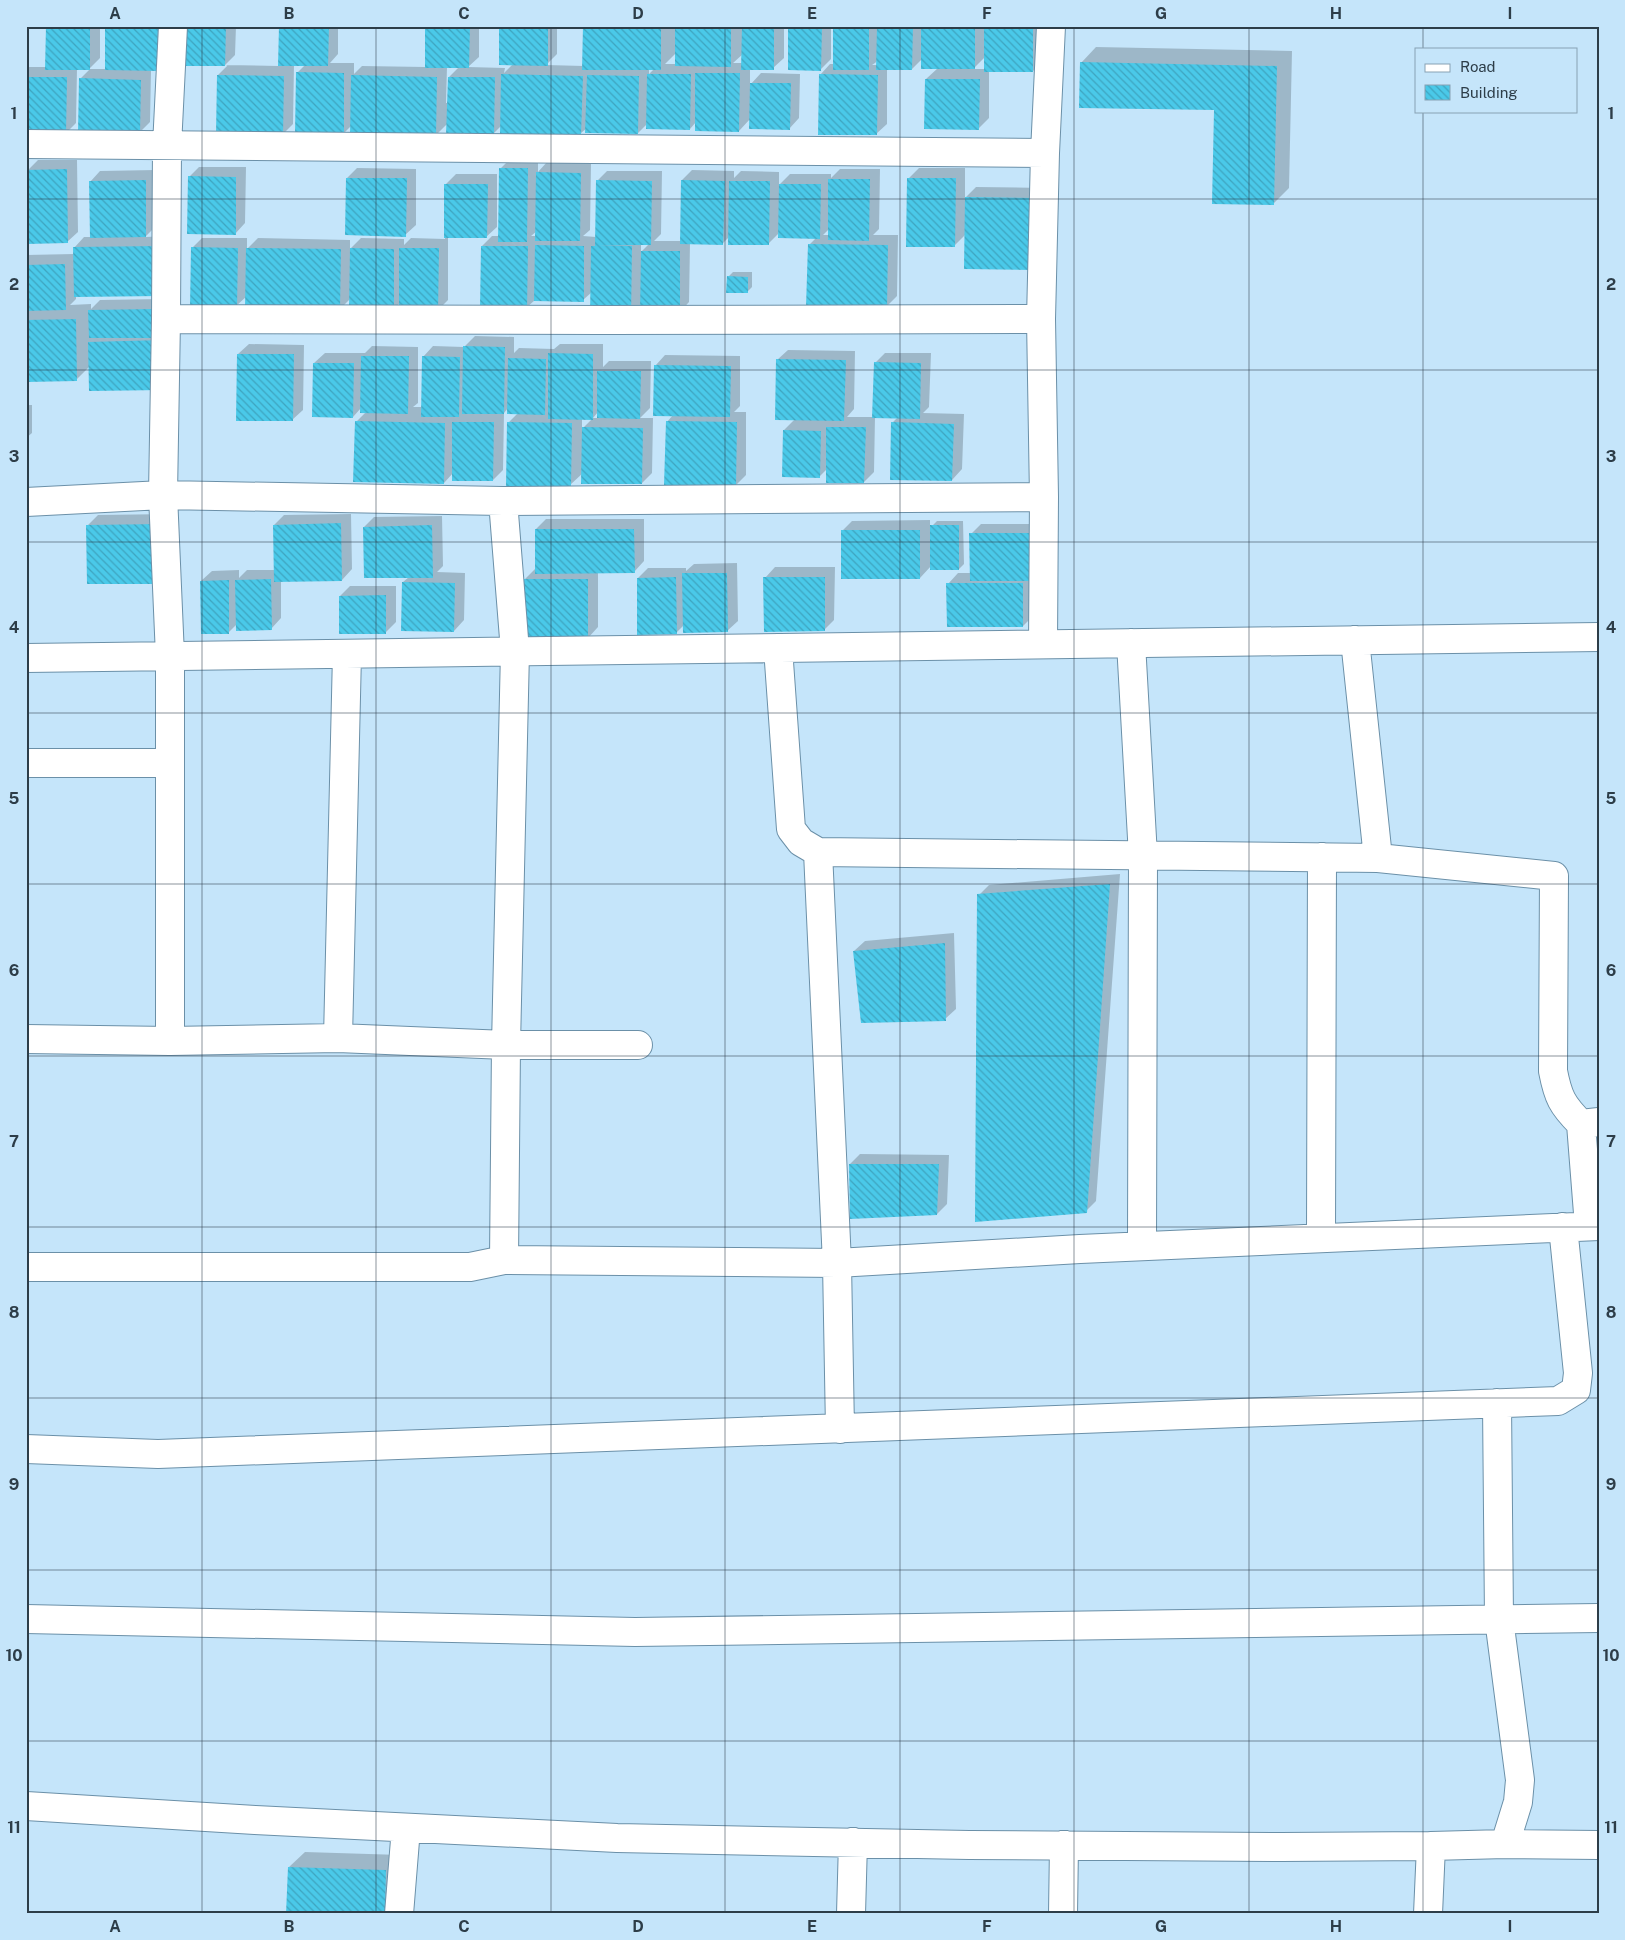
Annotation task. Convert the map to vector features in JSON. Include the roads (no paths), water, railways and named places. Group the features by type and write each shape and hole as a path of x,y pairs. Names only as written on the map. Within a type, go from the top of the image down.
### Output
{"street":[{"path":"170,1041 170,656 163,495 167,146 173,26"},
{"path":"1043,644 1044,497 1041,319 1045,153 1051,26"},
{"path":"26,144 1045,153"},
{"path":"166,319 1041,319"},
{"path":"26,502 163,495 503,501 1044,497"},
{"path":"503,501 515,651 506,1045 504,1260"},
{"path":"26,658 1599,637"},
{"path":"1354,640 1378,858"},
{"path":"1131,643 1143,856 1142,1246"},
{"path":"26,1449 158,1454 1558,1401 1576,1390 1590,1123 1566,1109 1557,1091 1554,1071 1554,876 1378,858 818,852 801,842 790,828 778,648"},
{"path":"338,1038 347,654"},
{"path":"26,762 170,763"},
{"path":"818,852 837,1263 840,1428"},
{"path":"1321,1238 1322,857"},
{"path":"26,1039 170,1041 338,1038 506,1045 638,1045"},
{"path":"26,1268 470,1267 504,1260 837,1263 1142,1246 1584,1227"},
{"path":"1497,1403 1499,1619 1520,1780 1518,1802 1505,1844"},
{"path":"26,1619 635,1632 1599,1618"},
{"path":"26,1806 617,1838 1280,1847 1505,1844 1599,1846"},
{"path":"399,1914 406,1828"},
{"path":"851,1914 853,1842"},
{"path":"1064,1845 1064,1914"},
{"path":"1428,1914 1431,1846"}]}
